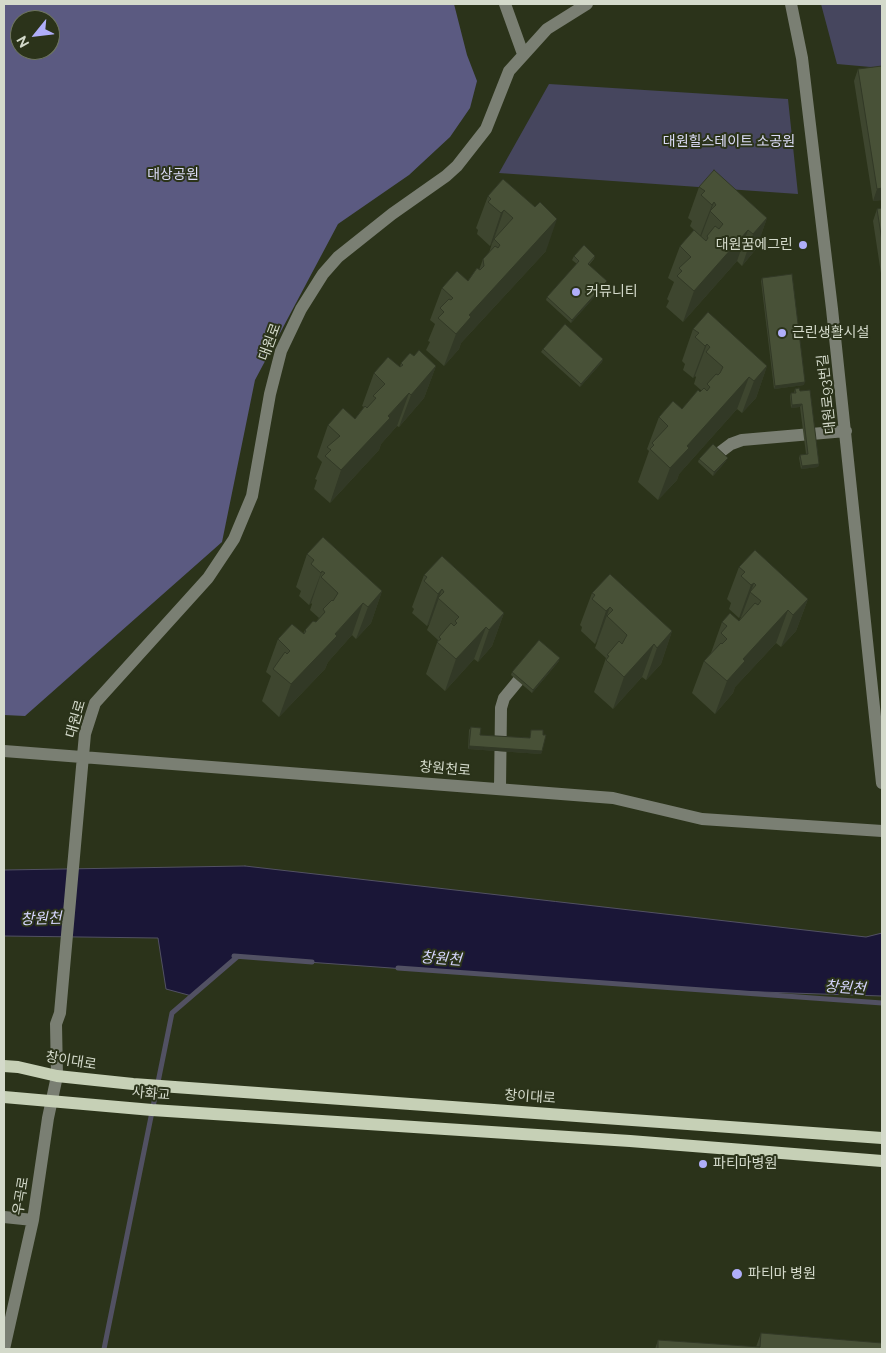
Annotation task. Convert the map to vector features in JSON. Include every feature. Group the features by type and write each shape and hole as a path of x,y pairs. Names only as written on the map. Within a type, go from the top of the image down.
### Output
{"main road":[{"name":"창이대로","path":"4,1066 18,1067 57,1076 133,1084"},
{"name":"사화교","path":"133,1084 175,1087"},
{"name":"창이대로","path":"175,1087 882,1138"},
{"path":"4,1097 52,1101"},
{"name":"사화교","path":"52,1101 630,1140 882,1161"}],"street":[{"path":"505,4 523,54"},
{"name":"대원로","path":"57,1076 56,1024 60,1013 85,734 98,697 208,578 234,540 252,496 270,394 281,351 311,292 338,257 392,214 446,176 469,153 486,129 509,71 547,29 587,4"},
{"name":"대원로93번길","path":"791,4 804,68 846,430 882,783"},
{"path":"719,454 730,444 742,440 846,430"},
{"path":"500,788 501,708 504,698 518,681"},
{"name":"창원천로","path":"4,751 613,798 702,819 882,831"},
{"name":"우곡로","path":"4,1349 33,1220 57,1076"},
{"path":"4,1217 33,1220"}],"green space":[{"name":"대상공원","path":"4,4 454,4 467,55 477,81 470,108 450,137 409,175 338,224 255,380 222,542 25,716 4,715"},
{"path":"821,4 882,4 882,68 837,64"},
{"name":"대원힐스테이트 소공원","path":"549,84 788,99 798,194 499,173"}],"water":[{"path":"245,866 866,937 882,933 882,996 700,990 237,957 192,996 166,989 158,938 4,936 4,870"}],"building":[{"path":"882,66 882,188 877,189 858,69"},
{"path":"714,170 767,218 753,234 748,230 694,291 677,276 682,271 679,268 691,257 680,246 694,230 706,241 707,236 715,226 719,229 723,224 710,211 716,205 714,202 712,205 701,195 705,191 699,187"},
{"path":"503,179 535,207 540,202 557,219 469,315 471,317 456,334 438,318 444,312 440,308 449,299 453,298 442,288 457,271 468,281 477,268 480,270 484,266 483,259 495,246 498,248 500,245 494,239 513,218 504,210 501,213 488,202 491,199 488,196"},
{"path":"882,208 882,241 877,209"},
{"name":"커뮤니티","path":"584,245 595,256 588,264 607,281 572,320 547,297 579,261 574,256"},
{"name":"근린생활시설","path":"792,274 805,382 775,386 762,278"},
{"path":"708,312 767,366 754,381 749,377 687,446 689,448 670,468 650,449 654,445 652,443 668,426 659,417 673,401 682,409 698,390 700,392 704,388 707,391 710,387 707,384 716,374 720,373 723,367 706,352 710,347 707,344 705,346 695,337 699,333 693,329"},
{"name":"커뮤니티","path":"565,324 603,359 581,384 543,349"},
{"path":"419,350 436,366 411,395 409,393 388,416 390,418 341,470 325,456 331,450 327,447 340,436 328,425 343,408 355,419 365,406 367,408 376,398 373,396 385,384 374,373 388,357 400,367 403,365 401,363 410,353 414,356"},
{"path":"799,388 800,391 810,390 819,464 802,466 800,455 808,454 802,404 792,405 791,393 796,393 795,389"},
{"path":"713,444 728,458 714,472 699,459"},
{"path":"323,537 382,591 368,607 363,603 335,634 337,636 291,684 273,669 285,652 287,654 290,651 278,639 292,624 304,634 313,621 316,622 325,612 323,609 333,601 338,593 321,577 325,573 322,571 321,573 311,564 314,560 307,554"},
{"path":"755,550 808,599 793,615 788,610 743,659 745,661 727,681 704,661 727,639 721,633 727,626 722,622 730,613 739,621 755,603 758,605 761,601 750,592 756,585 754,583 751,585 741,576 745,572 739,567"},
{"path":"442,556 504,613 489,630 486,627 456,659 437,642 451,623 454,626 457,623 455,621 459,617 438,598 444,592 442,589 438,594 424,581 427,577 424,575"},
{"path":"610,574 672,631 657,648 654,644 624,677 606,660 609,656 607,655 619,641 622,644 627,635 607,616 613,610 610,607 606,611 592,599 595,595 592,593"},
{"path":"539,640 560,658 533,690 512,672"},
{"path":"471,727 481,728 480,735 530,738 531,730 543,730 543,735 546,735 542,751 469,746"},
{"path":"761,1333 882,1343 882,1349 658,1349 658,1340 760,1347"}],"waterway":[{"name":"창원천","path":"234,956 312,962"},
{"path":"104,1349 172,1013 237,957"},
{"name":"창원천","path":"398,968 882,1003"}],"place":[{"name":"대원꿈에그린","path":"803,245"},
{"name":"커뮤니티","path":"576,292"},
{"name":"근린생활시설","path":"782,333"},
{"name":"파티마병원","path":"703,1164"},
{"name":"파티마 병원","path":"737,1274"}]}
